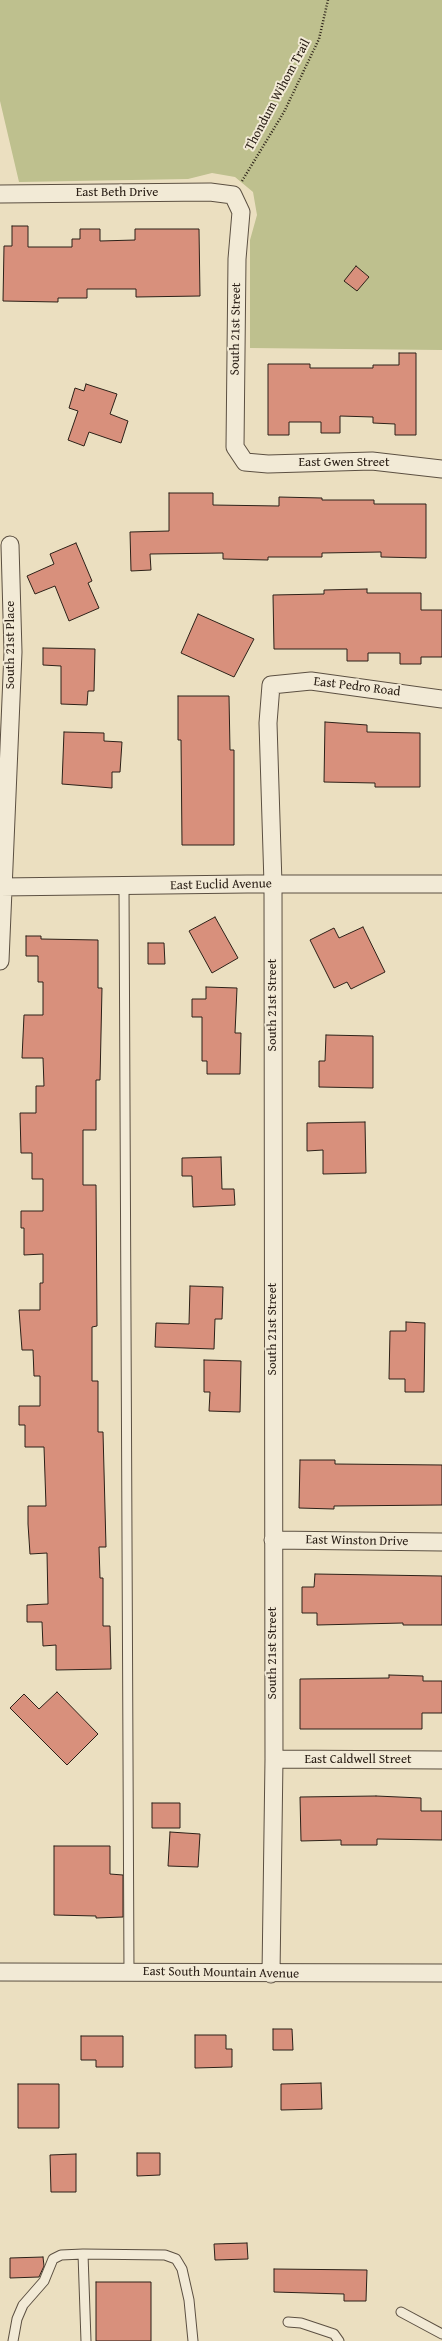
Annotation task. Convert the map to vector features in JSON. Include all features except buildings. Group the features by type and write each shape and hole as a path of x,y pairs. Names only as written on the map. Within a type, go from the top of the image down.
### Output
{"street":[{"name":"East Beth Drive","path":"0,194 210,192 233,195"},
{"name":"South 21st Street","path":"233,195 241,212 237,259 235,447 245,462"},
{"name":"East Gwen Street","path":"245,462 268,464 372,461 442,469"},
{"name":"South 21st Place","path":"0,961 13,652 10,545"},
{"name":"East Pedro Road","path":"271,685 311,681 442,699"},
{"name":"South 21st Street","path":"271,685 268,723 273,884 274,1759 271,1974"},
{"name":"East Euclid Avenue","path":"2,887 442,884"},
{"name":"East Winston Drive","path":"273,1540 442,1542"},
{"name":"East Caldwell Street","path":"274,1759 442,1760"},
{"name":"East South Mountain Avenue","path":"0,1972 271,1974 442,1973"}],"lane":[{"path":"124,886 129,1972"},
{"path":"83,2254 86,2341"},
{"path":"13,2341 17,2319 24,2305 44,2281 53,2259 61,2255 83,2254 165,2255 176,2259 182,2269 189,2300 193,2341"},
{"path":"401,2312 442,2334"},
{"path":"288,2322 301,2323 334,2334 339,2341"}],"path":[{"name":"Thondum Wihom Trail","path":"233,195 284,112 319,39 328,0"}],"green space":[{"path":"0,0 442,0 442,350 250,348 250,240 257,215 253,192 235,177 212,173 188,179 19,182 0,101"}]}
